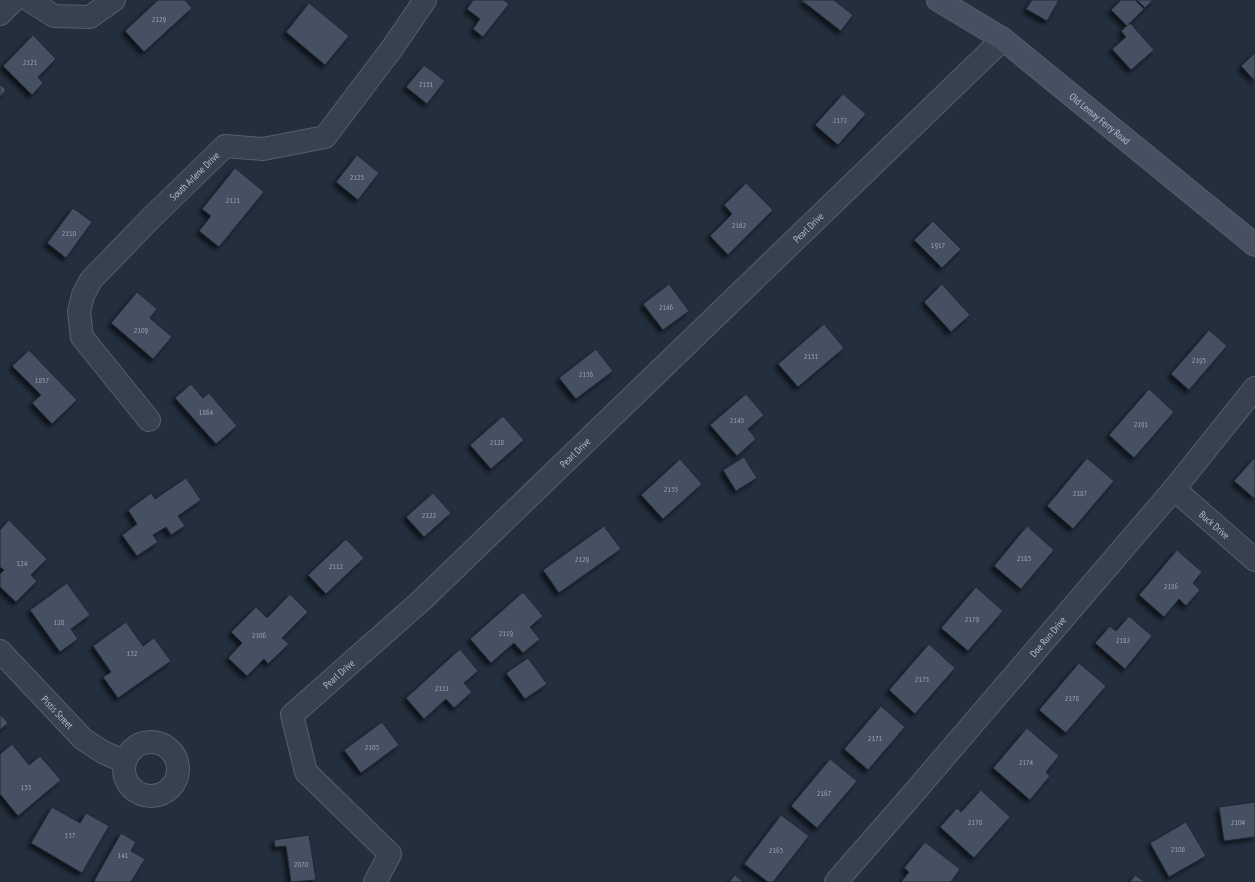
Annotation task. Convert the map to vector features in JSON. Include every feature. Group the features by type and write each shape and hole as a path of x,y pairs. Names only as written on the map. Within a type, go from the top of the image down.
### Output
{"main road":[{"name":"Old Lemay Ferry Road","path":"938,0 1003,39 1255,245"}],"street":[{"path":"0,14 14,0"},
{"path":"29,0 54,16 90,17 114,0"},
{"name":"South Arlene Drive","path":"149,420 82,337 79,312 83,295 91,280 151,218 225,146 263,149 325,137 393,47 425,0"},
{"name":"Pearl Drive","path":"375,882 390,854 306,772 292,715 429,594 1003,39"},
{"name":"Doe Run Drive","path":"836,882 911,797 1174,489 1255,388"},
{"name":"Buck Drive","path":"1174,489 1255,560"},
{"name":"Pistis Street","path":"0,651 83,739 103,752 125,762"}],"building":[{"path":"158,0 185,0 192,8 144,52 125,31"},
{"path":"473,0 504,0 509,4 483,37 473,29 480,19 467,9"},
{"path":"801,0 834,0 853,15 841,31"},
{"path":"1032,0 1059,0 1047,21 1026,9"},
{"path":"1121,0 1135,0 1144,9 1127,26 1111,10"},
{"path":"1137,0 1153,0 1145,8"},
{"path":"309,3 349,36 325,65 286,32"},
{"path":"1130,23 1154,50 1131,70 1112,49 1126,37 1121,31"},
{"path":"33,35 56,59 38,77 43,83 32,95 3,66"},
{"path":"1255,53 1255,81 1241,66"},
{"path":"424,65 445,81 427,104 406,87"},
{"path":"0,84 6,90 0,97"},
{"path":"843,94 866,114 838,145 815,125"},
{"path":"357,155 379,173 358,200 336,182"},
{"path":"235,168 264,192 219,247 199,231 211,216 202,209"},
{"path":"746,183 773,210 728,255 710,236 732,214 724,205"},
{"path":"73,208 92,222 66,258 47,243"},
{"path":"933,221 961,249 942,268 914,240"},
{"path":"669,284 689,311 663,330 643,304"},
{"path":"942,284 970,315 951,332 924,302"},
{"path":"137,292 157,309 150,318 172,337 153,359 111,323"},
{"path":"824,324 844,348 798,387 778,364"},
{"path":"1209,330 1227,346 1189,390 1171,374"},
{"path":"596,349 613,371 576,399 559,378"},
{"path":"29,350 77,400 52,424 32,403 41,395 12,366"},
{"path":"191,384 203,398 209,393 237,426 216,444 175,398"},
{"path":"1149,389 1174,412 1134,458 1109,435"},
{"path":"746,394 764,415 748,429 756,439 737,456 710,425"},
{"path":"503,416 524,440 491,469 470,445"},
{"path":"744,457 757,478 736,491 723,470"},
{"path":"1255,457 1255,499 1234,481"},
{"path":"1087,458 1114,481 1073,529 1047,506"},
{"path":"680,459 702,484 663,519 641,495"},
{"path":"186,478 201,500 178,516 185,526 171,535 166,527 153,535 158,542 137,556 122,535 137,524 128,510 151,493 155,499"},
{"path":"433,493 451,513 424,537 406,517"},
{"path":"9,520 47,559 31,575 37,581 16,602 0,587 0,574 4,570 0,567 0,530"},
{"path":"604,526 621,549 559,593 543,570"},
{"path":"1027,526 1054,550 1021,589 994,566"},
{"path":"346,539 364,558 326,594 308,575"},
{"path":"1177,550 1202,572 1193,583 1200,590 1186,606 1179,599 1164,617 1139,595"},
{"path":"67,583 90,615 71,629 78,639 60,652 30,610"},
{"path":"976,587 1003,611 968,651 941,628"},
{"path":"523,592 543,616 530,627 540,639 523,653 514,643 491,663 470,639"},
{"path":"290,594 308,612 282,638 289,644 268,664 264,659 247,676 228,658 242,643 231,632 256,607 267,618"},
{"path":"1129,616 1152,636 1125,669 1095,643 1110,626 1116,631"},
{"path":"126,622 143,646 154,638 171,661 118,698 103,677 111,672 93,646"},
{"path":"929,644 955,668 915,714 889,690"},
{"path":"460,649 478,671 464,683 472,692 454,708 446,699 424,719 406,698"},
{"path":"528,658 547,684 525,699 506,673"},
{"path":"1079,663 1106,686 1066,733 1039,710"},
{"path":"881,706 905,727 868,770 844,749"},
{"path":"0,714 8,723 0,730"},
{"path":"382,722 399,745 361,773 344,750"},
{"path":"1027,728 1059,756 1046,772 1050,776 1030,800 993,768"},
{"path":"12,744 29,765 40,756 61,780 18,816 0,794 0,754"},
{"path":"830,759 857,781 817,828 791,806"},
{"path":"981,790 1010,817 974,858 940,827 957,808 961,812"},
{"path":"1255,802 1255,837 1224,841 1219,807"},
{"path":"52,807 80,823 86,813 109,826 82,873 31,843"},
{"path":"781,815 809,836 773,882 768,882 744,864"},
{"path":"1186,822 1206,856 1169,877 1150,843"},
{"path":"121,833 136,842 131,851 145,859 131,882 94,881"},
{"path":"309,835 316,880 291,882 286,846 275,847 274,840"},
{"path":"925,842 960,869 951,882 901,882 909,872 904,868"},
{"path":"735,875 743,882 729,882"},
{"path":"1135,875 1145,882 1130,882"}]}
